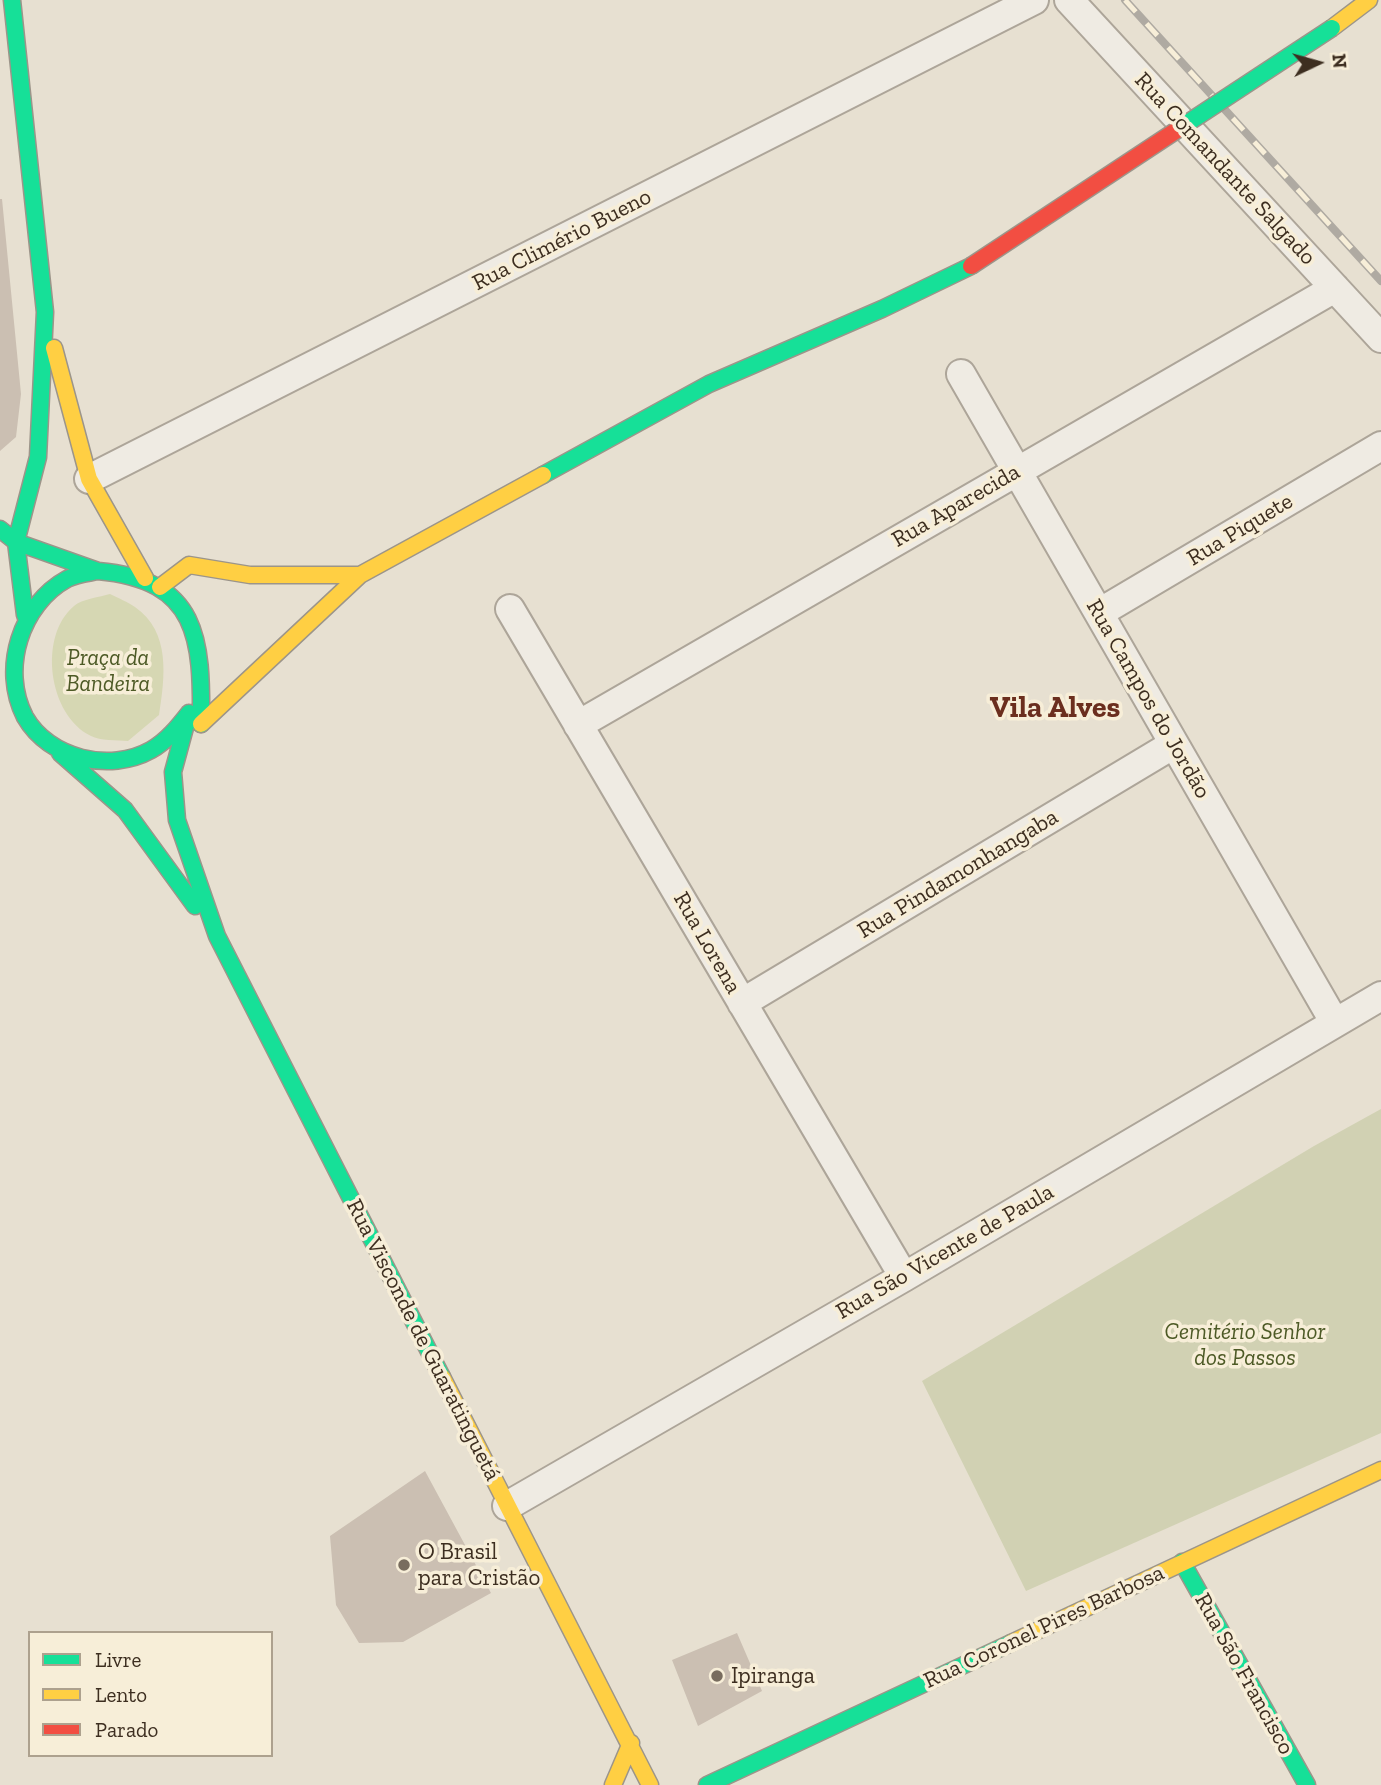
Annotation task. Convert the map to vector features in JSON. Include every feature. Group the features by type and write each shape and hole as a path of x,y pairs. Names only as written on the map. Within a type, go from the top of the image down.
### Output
{"main road":[{"path":"12,0 45,312 89,479 145,578"},
{"path":"195,718 201,663 196,634 181,608 160,587 145,578 121,571 98,570 69,577 45,593 25,615 14,639 10,665 14,690 24,716 42,737 65,753 93,761 121,761 149,752 195,718 360,575 709,384 882,309 971,266 1332,28 1368,0"},
{"path":"25,615 16,542 38,457 45,312"},
{"path":"0,528 16,542 98,570"},
{"path":"160,587 189,565 250,575 360,575"},
{"path":"0,675 14,690"},
{"name":"Rua Visconde de Guaratinguetá","path":"195,718 173,772 177,820 218,936 507,1506 631,1743 650,1785"},
{"name":"Rua Visconde de Guaratinguetá","path":"42,737 125,810 218,936"},
{"name":"Rua Coronel Pires Barbosa","path":"707,1785 1381,1470"},
{"name":"Rua São Francisco","path":"1182,1562 1307,1785"},
{"path":"613,1785 631,1743"}],"street":[{"name":"Rua Climério Bueno","path":"89,479 1034,0"},
{"name":"Rua Comandante Salgado","path":"1069,0 1381,338"},
{"name":"Rua Aparecida","path":"578,724 1335,288"},
{"name":"Rua Campos do Jordão","path":"961,374 1335,1023"},
{"name":"Rua Piquete","path":"1099,613 1381,446"},
{"name":"Rua Lorena","path":"510,610 904,1277"},
{"name":"Rua Pindamonhangaba","path":"742,1003 1174,744"},
{"name":"Rua São Vicente de Paula","path":"507,1506 904,1277 1381,996"}],"green space":[{"name":"Praça da Bandeira","path":"110,594 132,605 147,617 155,629 163,656 159,715 128,741 95,738 76,726 57,694 53,674 55,636 63,619 77,604"},
{"name":"Cemitério Senhor dos Passos","path":"1381,1109 1381,1433 1026,1591 922,1381 1314,1146"}],"building":[{"path":"0,199 21,394 16,437 0,451"},
{"name":"O Brasil para Cristão","path":"425,1471 491,1593 403,1642 359,1643 336,1605 330,1536"},
{"name":"Ipiranga","path":"737,1633 762,1691 698,1726 672,1660"}],"railway":[{"path":"1125,0 1381,281"}],"traffic: fast":[{"path":"12,0 45,312 38,457 16,542 25,615"},
{"path":"1180,128 1332,28"},
{"path":"543,475 709,384 882,309 971,266"},
{"path":"0,529 16,542 98,571"},
{"path":"98,571 131,577 157,587 175,601 188,619 195,641 200,666 201,693 201,724 189,713 172,733 151,750 135,757 99,761 65,752 36,731 25,717 15,679 19,639 38,604 51,590 67,579 98,571"},
{"path":"189,713 173,772 177,820 217,936 442,1377"},
{"path":"60,753 125,810 195,906"},
{"path":"1182,1562 1307,1785"},
{"path":"707,1785 1011,1643"}],"traffic: slow":[{"path":"1332,28 1369,0"},
{"path":"54,348 89,479 145,578"},
{"path":"201,724 360,575 543,475"},
{"path":"160,587 189,565 250,575 360,575"},
{"path":"442,1377 650,1785"},
{"path":"1011,1643 1381,1470"},
{"path":"613,1785 631,1743"}],"traffic: jam":[{"path":"971,266 1180,128"}],"place":[{"name":"O Brasil para Cristão","path":"404,1565"},
{"name":"Ipiranga","path":"717,1676"}],"district":[{"name":"Vila Alves","path":"1055,708"}]}
